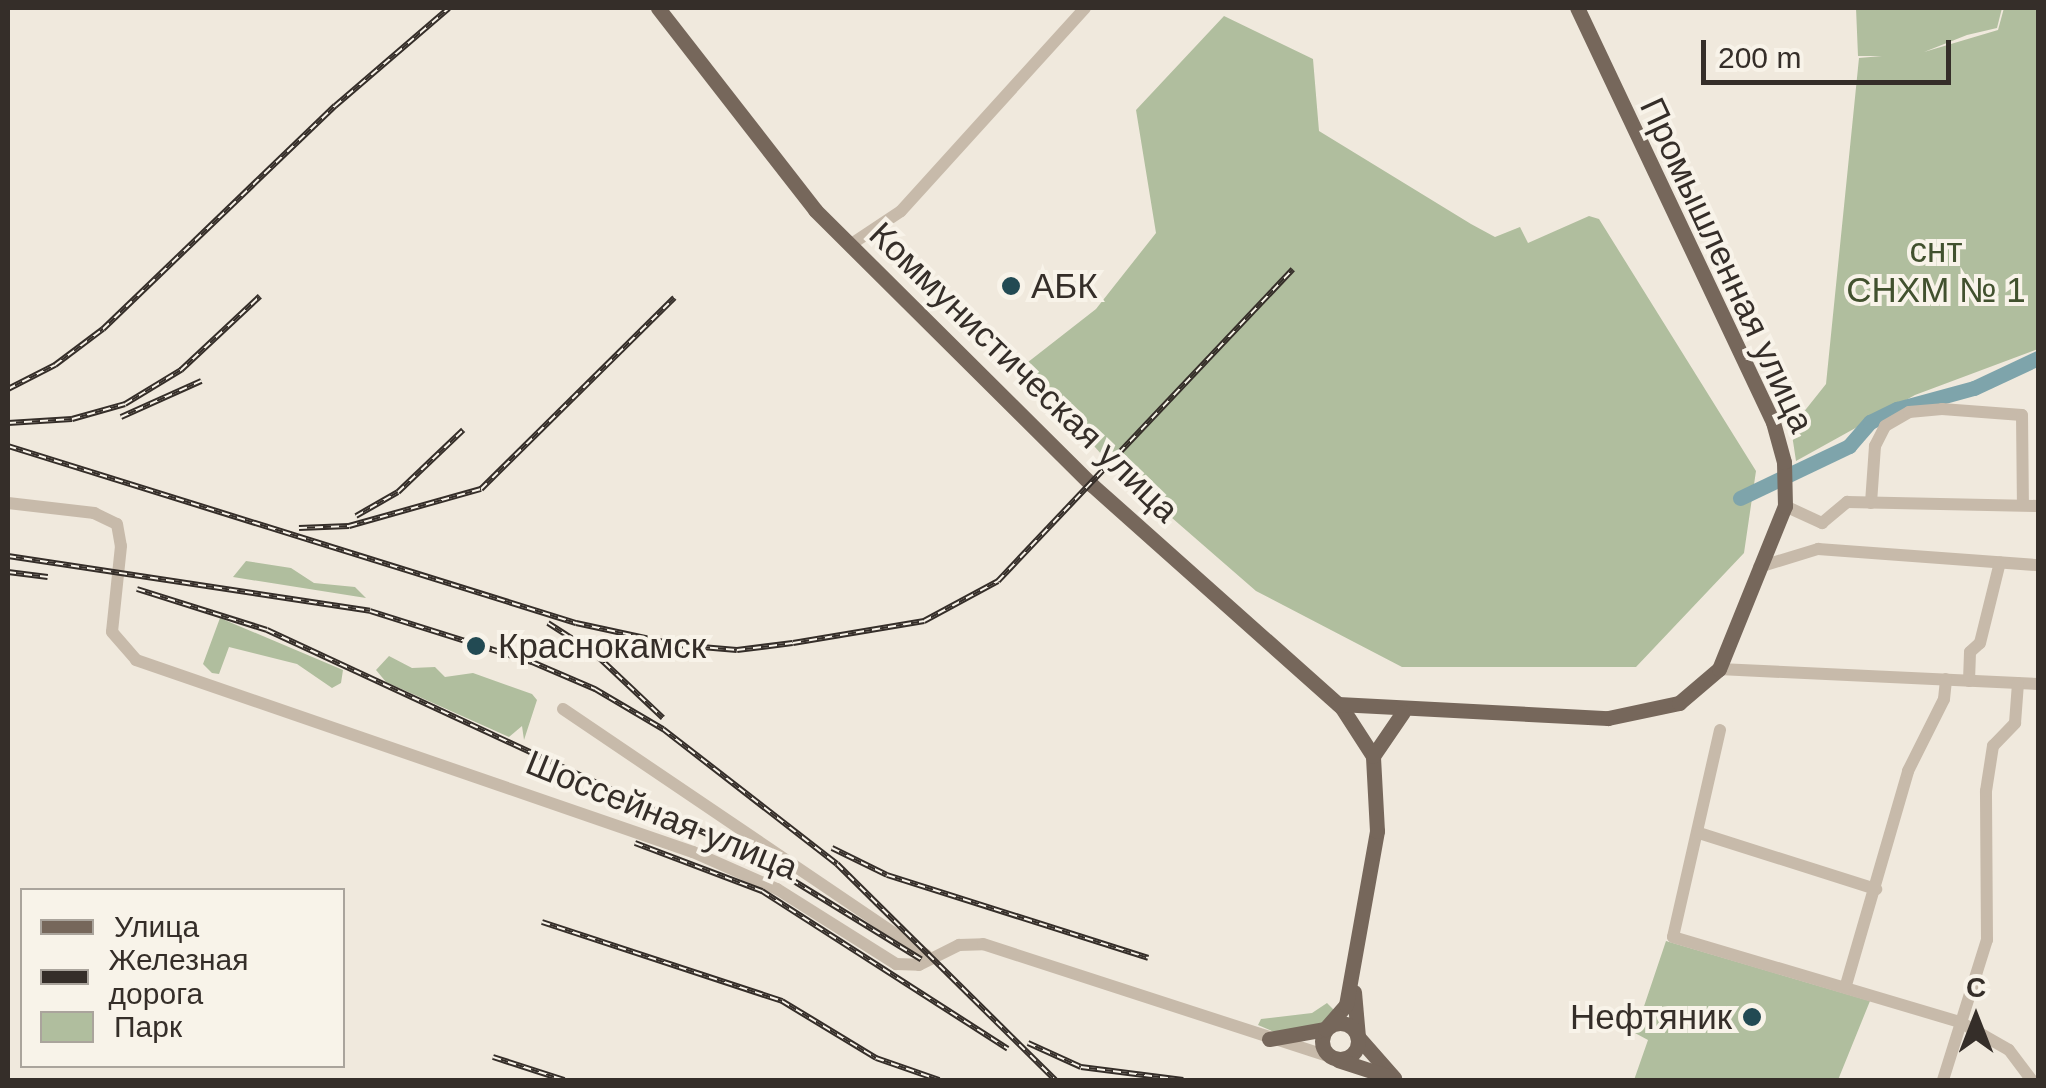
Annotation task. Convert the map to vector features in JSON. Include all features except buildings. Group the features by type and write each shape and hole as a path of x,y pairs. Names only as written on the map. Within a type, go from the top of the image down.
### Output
{"main road":[{"name":"Коммунистическая улица","path":"658,8 776,167 850,245 1092,485 1338,704 1373,756"},
{"name":"Промышленная улица","path":"1403,712 1608,718 1679,703 1719,669 1785,506 1784,462 1753,377 1578,8"},
{"path":"1338,704 1403,712"},
{"path":"1374,708 1358,716 1358,732 1370,740 1385,733"},
{"path":"1374,708 1386,719 1385,733"},
{"path":"1353,981 1358,1037 1353,1054 1331,1057 1322,1044 1325,1029 1340,1015 1353,981 1377,831 1373,756 1385,733 1403,712"},
{"path":"1269,1038 1346,1024 1397,1079"},
{"name":"Шоссейная улица","path":"1331,1057 1397,1079"}],"street":[{"path":"850,245 901,211 1085,8"},
{"path":"1871,503 1875,446 1885,426 1909,412 1942,409 2022,415 2023,505"},
{"path":"1818,549 1822,523 1847,502 2038,506"},
{"name":"Шоссейная улица","path":"8,504 94,514 117,524 121,546 112,632 136,660 694,852 790,896 896,964 919,966 959,945 983,944 1331,1057"},
{"path":"1785,506 1822,523"},
{"path":"1760,567 1818,549 2038,566"},
{"path":"1969,680 1970,652 1980,642 2000,562"},
{"path":"1719,669 2038,684"},
{"path":"1846,985 1908,771 1944,700 1946,679"},
{"path":"1943,1080 1987,940 1986,792 1993,746 2015,722 2018,683"},
{"path":"563,709 764,839 926,956"},
{"path":"1720,730 1673,937 1846,985 1960,1022 2009,1050 2032,1080"},
{"path":"1698,832 1876,889"}],"green space":[{"name":"снт СНХМ № 1","path":"1856,8 2002,8 1997,28 1924,52 1998,30 2004,8 2038,8 2038,349 1915,395 1796,461 1791,428 1826,384 1859,58 1882,56 1858,56"},
{"path":"1224,16 1313,59 1319,131 1495,237 1520,227 1528,243 1589,216 1599,219 1756,471 1744,553 1636,667 1402,667 1256,591 1110,464 1023,366 1096,309 1156,233 1136,110"},
{"path":"246,561 291,568 314,583 355,587 366,598 233,577"},
{"path":"220,618 343,670 341,683 332,688 297,664 229,647 219,674 212,673 203,664"},
{"path":"389,656 412,668 435,667 445,677 473,673 532,694 537,700 524,740 522,726 509,737 386,682 376,670"},
{"name":"Нефтяник","path":"1666,941 1870,1001 1838,1080 1634,1080 1648,1040 1635,1033"},
{"path":"1327,1003 1336,1012 1325,1024 1281,1035 1258,1025 1261,1019 1312,1013"}],"waterway":[{"path":"1740,498 1849,446 1870,422 1897,409 1974,388 2038,358"}],"railway":[{"path":"8,389 55,365 103,329 335,106 449,8"},
{"path":"8,446 576,623 678,645 737,650 793,643 924,621 998,581 1293,269"},
{"path":"8,423 72,419 125,404 181,370 260,296"},
{"path":"299,528 349,526 481,489 674,298"},
{"path":"121,417 201,381"},
{"path":"356,516 398,492 463,430"},
{"path":"8,556 370,611 532,662 595,689 663,729 837,864 1055,1080"},
{"path":"8,572 48,577"},
{"path":"137,589 267,630 750,854 921,959"},
{"path":"548,623 593,652 663,718"},
{"path":"635,843 762,891 1008,1049"},
{"path":"832,848 887,875 1148,958"},
{"path":"542,922 782,1001 876,1058 939,1080"},
{"path":"1028,1043 1081,1067 1183,1080"},
{"path":"493,1057 564,1080"}],"place":[{"name":"АБК","path":"1011,286"},
{"name":"Краснокамск","path":"476,646"},
{"name":"Нефтяник","path":"1752,1017"}]}
